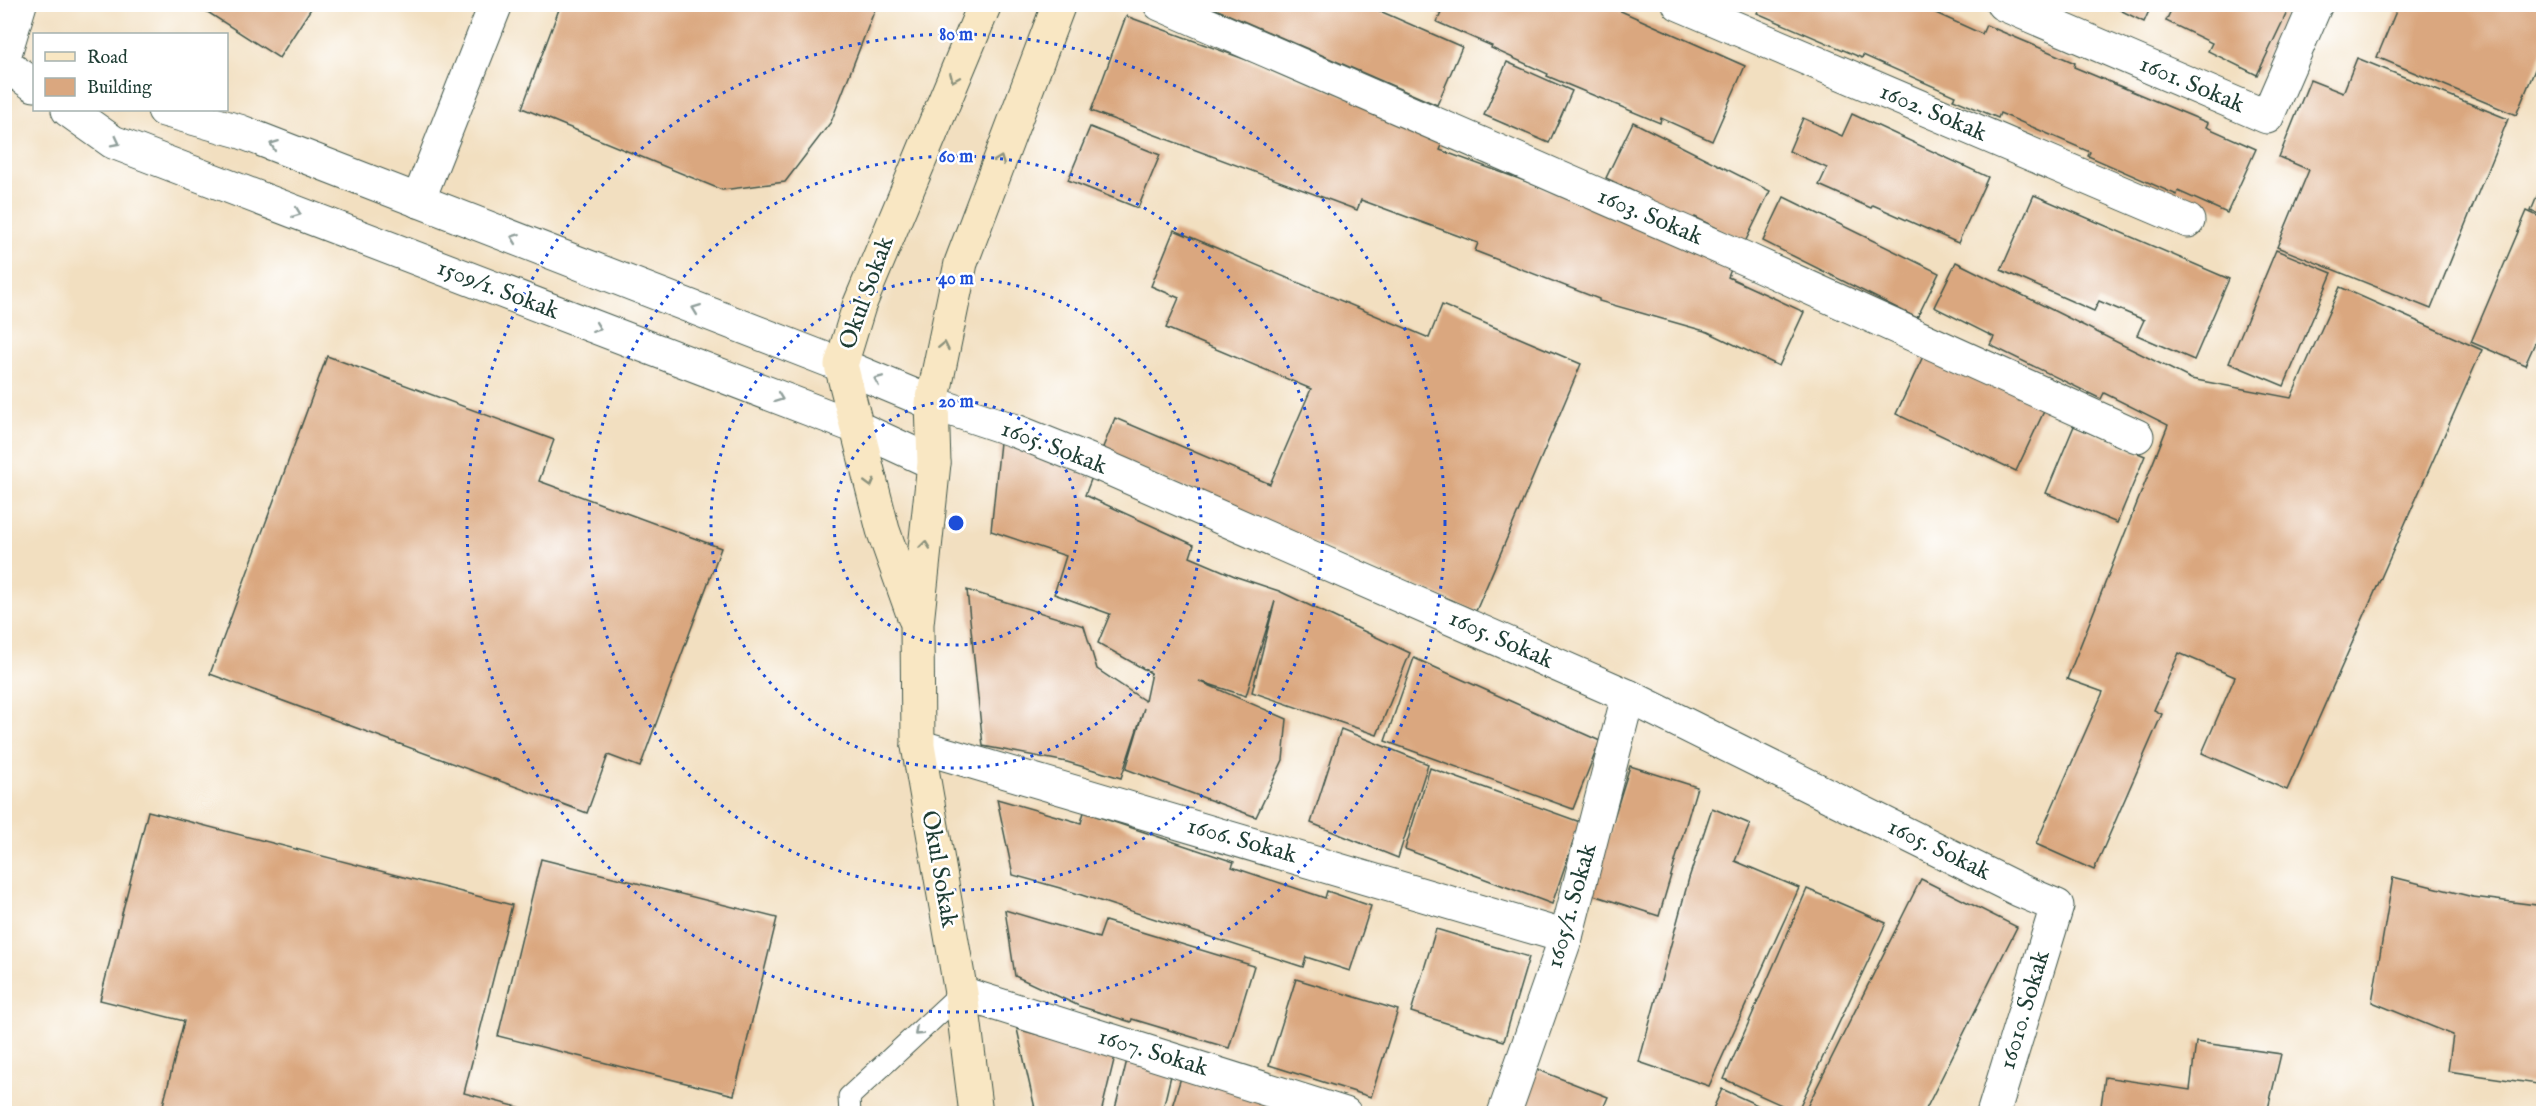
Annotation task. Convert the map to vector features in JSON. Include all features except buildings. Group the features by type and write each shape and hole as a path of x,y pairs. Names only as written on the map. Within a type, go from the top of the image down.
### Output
{"main road":[{"name":"Okul Sokak","path":"917,624 883,530 841,365 859,306 985,4"},
{"name":"Okul Sokak","path":"976,1113 961,993 918,746 917,624 934,463 932,403 961,263 1059,4"}],"street":[{"path":"4,57 20,4"},
{"path":"418,201 496,4"},
{"name":"1603. Sokak","path":"1160,4 1746,259 2137,436"},
{"name":"1602. Sokak","path":"1679,4 2188,221"},
{"name":"1601. Sokak","path":"2003,4 2267,117 2316,4"},
{"path":"4,63 33,72"},
{"path":"4,63 33,85"},
{"name":"1509/1. Sokak","path":"69,111 113,142 856,427 934,463"},
{"path":"168,111 239,131 841,365 932,403"},
{"name":"1605. Sokak","path":"932,403 1016,431 1101,465 1628,696 2019,890 2057,906"},
{"name":"1605/1. Sokak","path":"1504,1113 1566,937 1628,696"},
{"name":"1606. Sokak","path":"918,746 1566,937"},
{"name":"16010. Sokak","path":"1993,1113 2057,906"},
{"name":"1607. Sokak","path":"961,993 1345,1113"}],"lane":[{"path":"850,1113 849,1097 961,993"}]}
